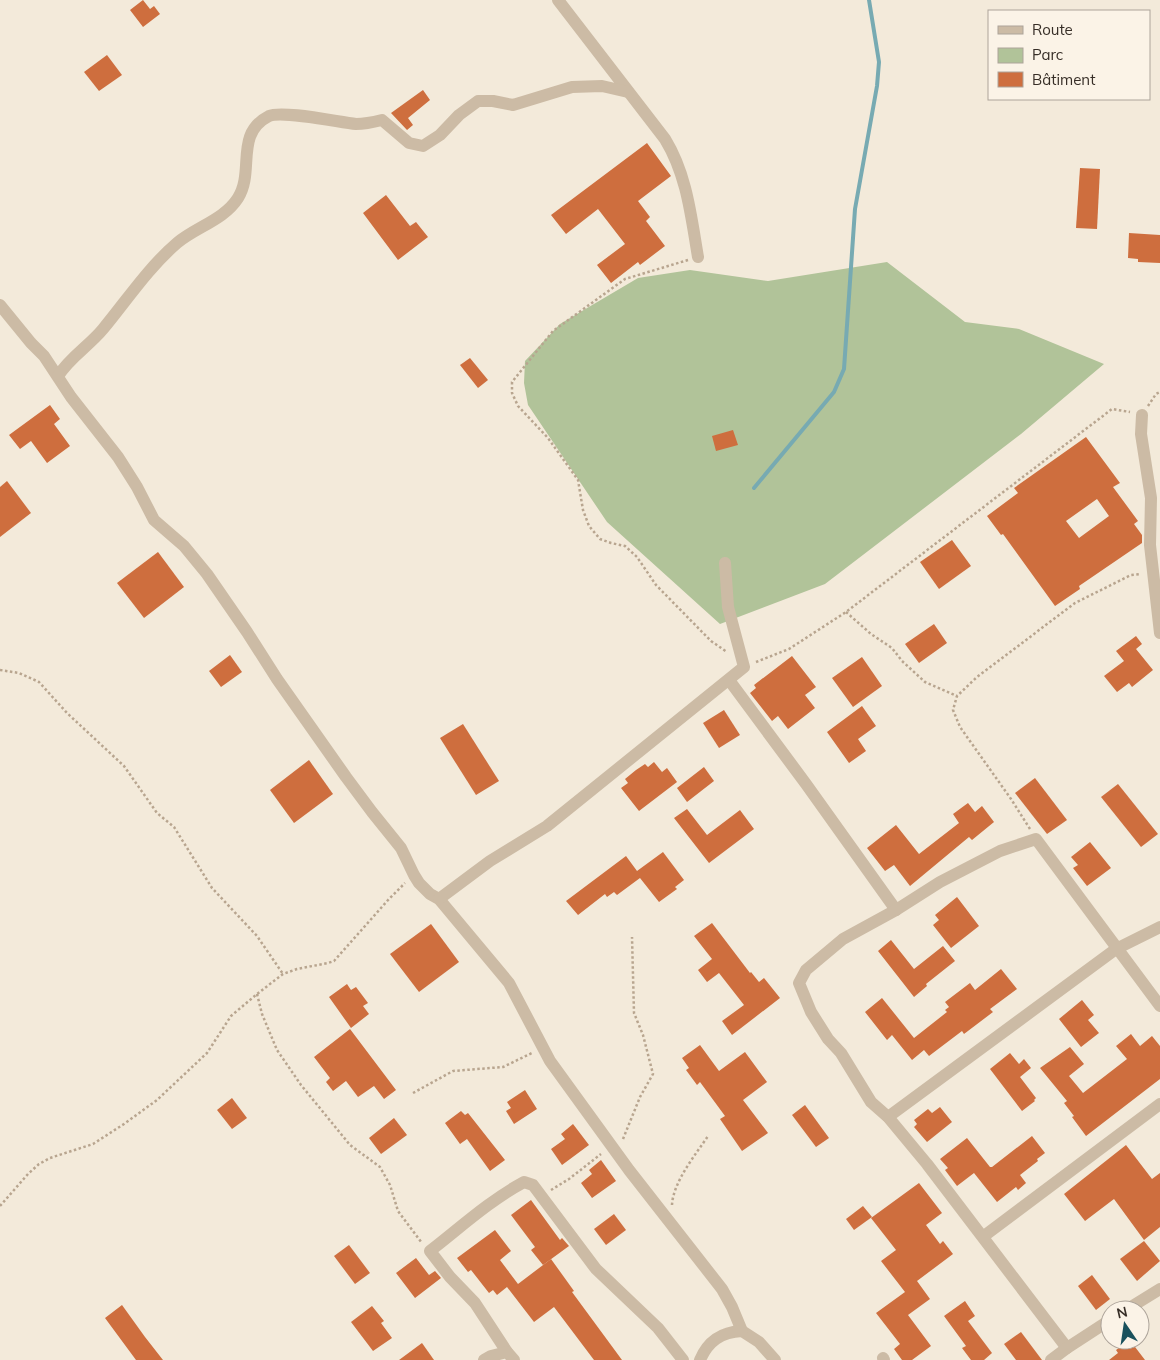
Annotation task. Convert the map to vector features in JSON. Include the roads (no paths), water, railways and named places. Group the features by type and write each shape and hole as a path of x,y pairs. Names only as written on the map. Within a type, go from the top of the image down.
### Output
{"street":[{"path":"558,0 665,139 673,154 687,193 698,257"},
{"path":"58,376 65,364 101,331 144,276 166,252 180,240 218,217 238,198 243,184 250,134 260,122 271,115 359,124 382,120 409,143 423,146 440,135 459,115 478,101 493,101 513,105 572,87 602,86 628,92"},
{"path":"0,305 44,356 71,397 118,457 137,487 154,520 184,546 207,574 351,784 401,848 414,875 430,894 439,899 509,984 542,1048 628,1170 722,1289 742,1331 759,1342 775,1360"},
{"path":"1142,415 1141,434 1151,498 1150,545 1160,633"},
{"path":"439,899 490,860 547,826 744,667 728,607 725,564"},
{"path":"729,680 896,910"},
{"path":"1067,1348 984,1236 888,1117 871,1102 841,1053 828,1039 811,1012 800,983 806,970 843,939 896,910 948,878 1000,851 1036,838 1116,949 1160,1006"},
{"path":"888,1117 1116,949 1160,927"},
{"path":"984,1236 1160,1104"},
{"path":"510,1356 475,1303 450,1277 430,1252 480,1209 503,1193 524,1182 533,1185 596,1269 658,1328 683,1360"},
{"path":"1141,1300 1160,1288"},
{"path":"1051,1360 1100,1327"},
{"path":"700,1360 705,1349 718,1337 730,1332 742,1331"},
{"path":"484,1360 491,1356 510,1356"}],"waterway":[{"path":"754,488 834,392 844,369 855,209 877,86 879,62 869,0"}]}
